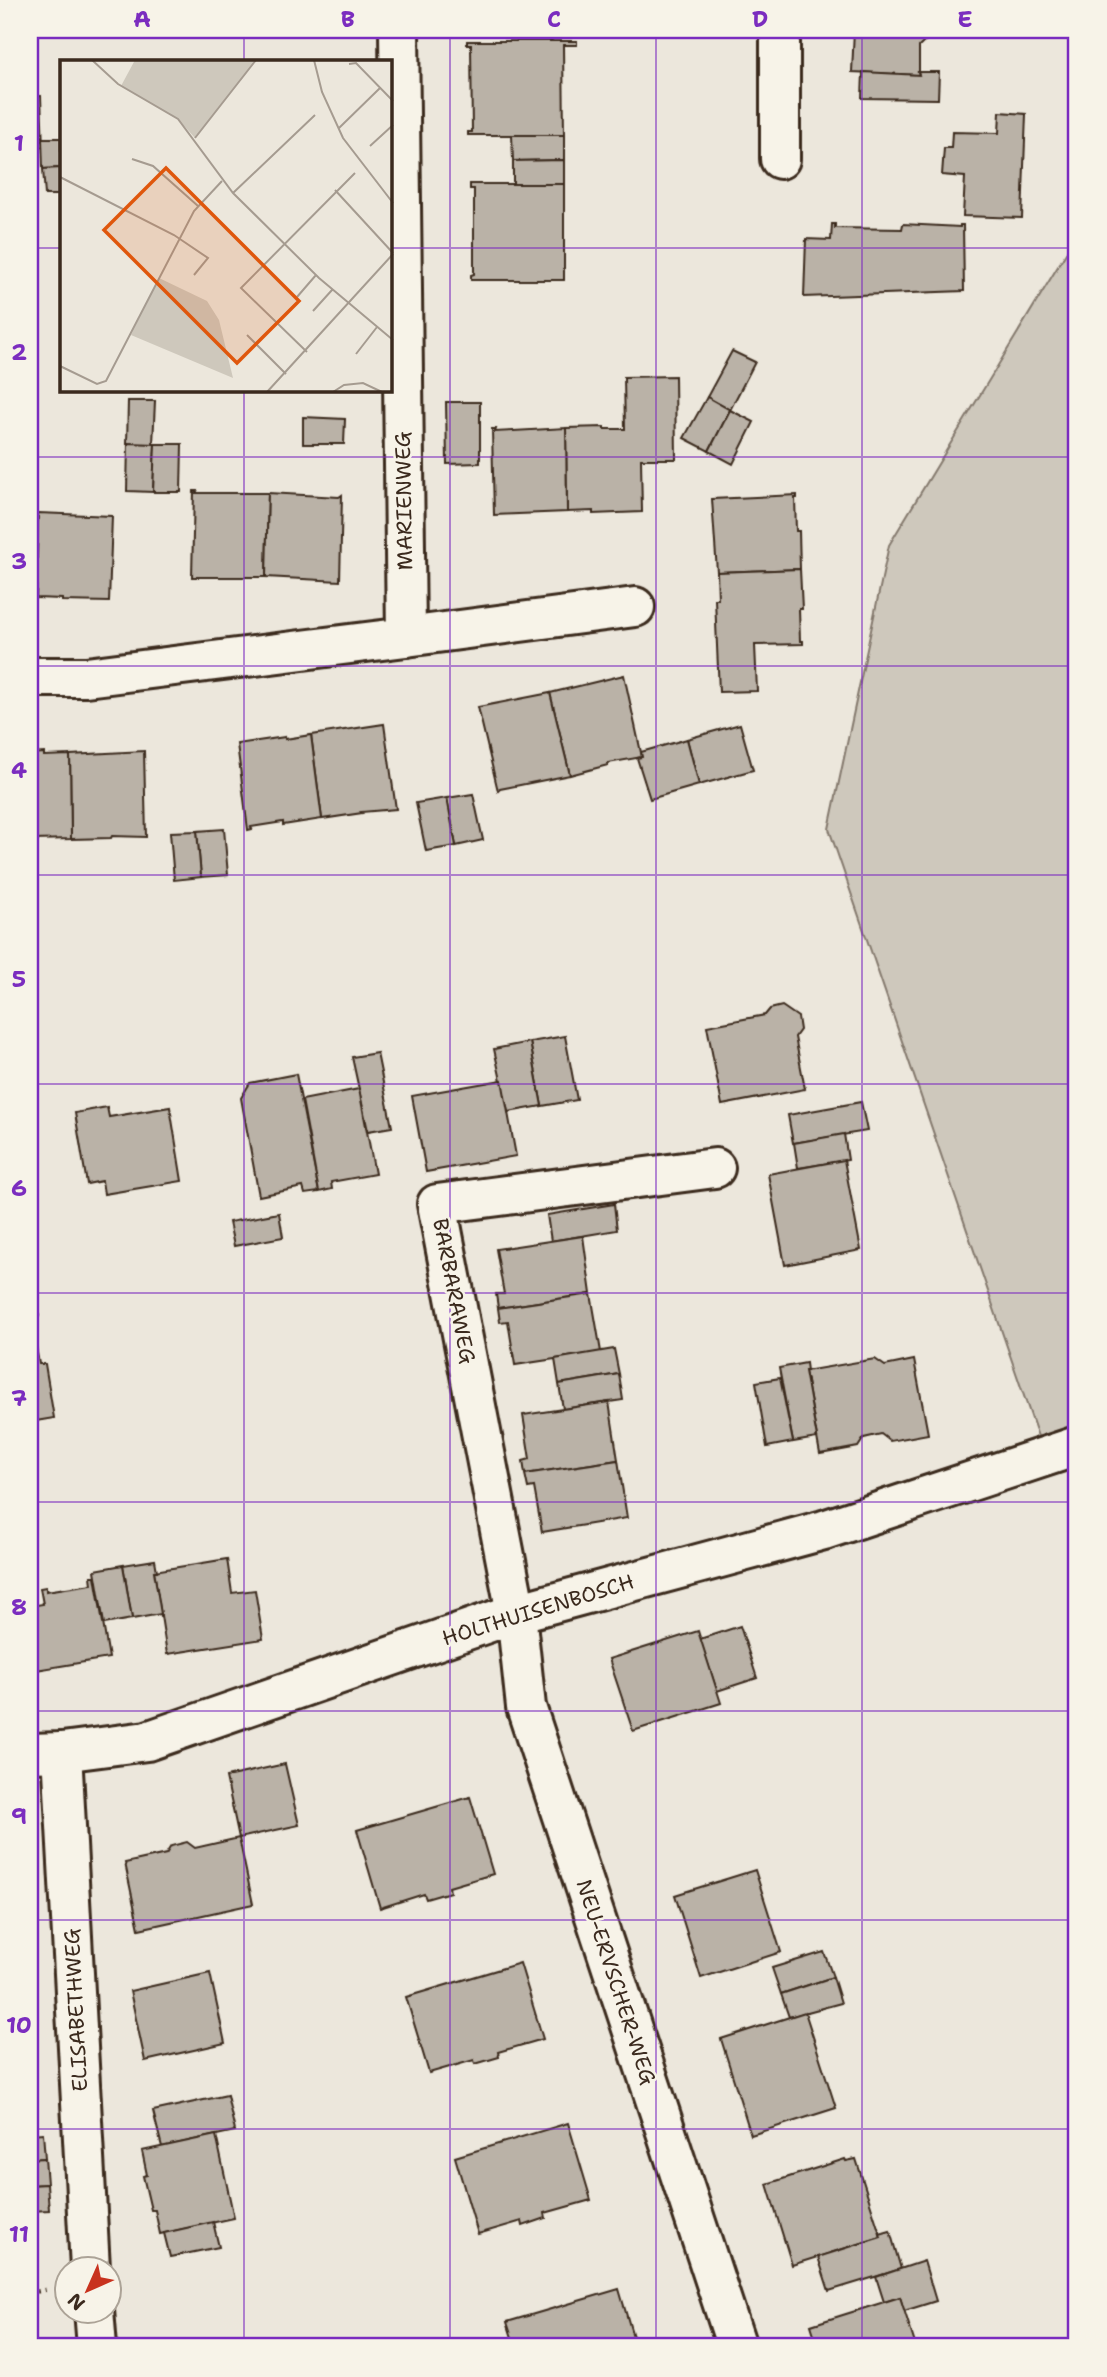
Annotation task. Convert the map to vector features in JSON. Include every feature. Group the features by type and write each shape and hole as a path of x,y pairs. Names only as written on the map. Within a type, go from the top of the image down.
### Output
{"street":[{"name":"MARIENWEG","path":"399,30 406,637"},
{"path":"780,30 780,159"},
{"path":"30,677 86,677 635,607"},
{"name":"BARBARAWEG","path":"516,1613 437,1204 715,1168"},
{"name":"HOLTHUISENBOSCH","path":"46,1753 147,1741 516,1613 824,1530 1061,1451"},
{"name":"NEU-ERVSCHER-WEG","path":"516,1613 526,1707 737,2347"},
{"name":"ELISABETHWEG","path":"46,1753 89,2254"},
{"path":"95,2324 97,2347"}],"shaded area":[{"path":"1077,235 1077,1446 1045,1457 829,829 889,545"}],"building":[{"path":"854,30 927,30 926,40 919,47 919,75 852,72"},
{"path":"467,41 577,41 577,45 563,45 564,135 468,135 468,132 472,132 471,45 467,45"},
{"path":"863,72 919,75 918,72 939,72 938,99 862,98"},
{"path":"30,96 41,96 43,147 30,148"},
{"path":"1000,112 1026,114 1022,218 963,216 965,177 942,175 944,148 951,148 952,132 999,133"},
{"path":"512,135 564,135 564,160 513,161"},
{"path":"42,138 60,138 60,168 43,169"},
{"path":"564,160 564,184 513,184 513,161"},
{"path":"60,168 60,195 45,195 43,169"},
{"path":"470,184 564,184 564,280 471,280 471,275 474,274 474,189 470,189"},
{"path":"832,224 835,224 835,228 902,229 903,224 963,225 964,291 804,297 806,239 831,240"},
{"path":"732,351 755,362 730,410 707,397"},
{"path":"675,376 676,459 641,459 642,512 567,512 566,428 625,429 624,377"},
{"path":"707,397 730,410 709,451 684,438"},
{"path":"128,401 155,401 153,444 127,444"},
{"path":"446,402 480,402 480,463 447,464"},
{"path":"730,410 754,422 733,464 709,451"},
{"path":"303,417 345,419 344,444 303,444"},
{"path":"566,428 567,512 494,515 492,429 496,429 495,432"},
{"path":"128,443 155,444 153,492 127,491"},
{"path":"155,444 182,444 181,492 153,492"},
{"path":"194,491 268,493 266,577 192,577"},
{"path":"268,493 342,495 340,581 266,577"},
{"path":"797,495 796,531 799,531 800,569 717,572 712,499"},
{"path":"30,513 38,513 36,598 30,597"},
{"path":"38,513 112,516 109,602 36,598"},
{"path":"800,569 800,641 803,641 803,644 755,645 757,691 719,692 715,599 718,599 717,572"},
{"path":"624,675 642,757 608,763 570,775 550,693"},
{"path":"550,693 570,775 498,791 478,707"},
{"path":"384,724 396,809 322,819 311,735"},
{"path":"740,724 753,770 699,785 687,739"},
{"path":"311,735 322,819 283,825 283,822 251,827 252,829 248,830 237,744"},
{"path":"687,739 699,785 650,799 637,758 642,757 641,752"},
{"path":"144,751 146,837 71,839 70,755"},
{"path":"44,753 44,756 70,755 71,839 30,838 30,754"},
{"path":"473,794 483,840 456,846 447,798"},
{"path":"447,798 456,846 426,851 416,803"},
{"path":"224,829 228,875 201,877 197,831"},
{"path":"197,831 201,877 174,880 170,832"},
{"path":"782,1006 798,1017 800,1030 795,1037 805,1089 722,1105 707,1026 765,1015 770,1009"},
{"path":"565,1036 577,1100 542,1106 530,1042"},
{"path":"530,1042 542,1106 508,1112 494,1049"},
{"path":"377,1053 392,1127 368,1131 352,1057"},
{"path":"296,1074 319,1192 305,1194 303,1187 259,1196 241,1098 250,1083"},
{"path":"502,1080 516,1156 426,1172 412,1096"},
{"path":"359,1089 375,1174 331,1182 332,1189 319,1192 302,1100"},
{"path":"861,1102 867,1131 793,1143 788,1115"},
{"path":"107,1107 109,1117 170,1107 182,1181 104,1194 102,1181 87,1184 75,1113"},
{"path":"844,1134 848,1160 798,1168 794,1143"},
{"path":"844,1160 861,1250 785,1265 768,1174"},
{"path":"614,1204 617,1230 551,1241 547,1215"},
{"path":"279,1213 283,1237 234,1246 229,1222"},
{"path":"583,1236 591,1294 498,1308 496,1294 504,1294 496,1249"},
{"path":"30,1285 34,1289 39,1316 30,1328"},
{"path":"591,1294 601,1352 515,1365 508,1321 500,1322 498,1308"},
{"path":"34,1336 39,1364 45,1364 54,1418 30,1422 30,1337"},
{"path":"614,1349 619,1374 559,1384 555,1359"},
{"path":"875,1359 885,1366 914,1360 928,1434 890,1441 881,1434 864,1438 858,1447 820,1454 805,1371"},
{"path":"806,1363 805,1371 817,1438 793,1442 779,1368"},
{"path":"619,1374 623,1400 563,1409 559,1384"},
{"path":"780,1378 793,1442 767,1447 756,1382"},
{"path":"609,1402 618,1460 525,1474 523,1461 530,1459 523,1415"},
{"path":"618,1460 627,1518 542,1532 534,1487 528,1488 525,1474"},
{"path":"227,1559 232,1593 255,1590 263,1639 167,1654 154,1571"},
{"path":"155,1560 157,1571 154,1571 161,1614 132,1619 123,1565"},
{"path":"123,1565 132,1619 104,1624 95,1570"},
{"path":"91,1576 95,1576 109,1658 30,1671 30,1606 43,1604 40,1588 46,1587 46,1591 92,1584"},
{"path":"740,1626 757,1678 717,1691 700,1639"},
{"path":"698,1631 721,1703 633,1731 609,1659"},
{"path":"285,1764 299,1825 239,1838 226,1777"},
{"path":"470,1797 493,1874 449,1887 450,1892 426,1899 424,1894 380,1908 357,1830"},
{"path":"239,1838 253,1904 139,1929 125,1863 166,1854 171,1846 187,1842 195,1848"},
{"path":"755,1870 781,1952 701,1978 675,1895"},
{"path":"824,1952 833,1977 781,1994 772,1968"},
{"path":"520,1963 543,2039 498,2052 499,2057 475,2064 474,2060 429,2073 406,1997"},
{"path":"210,1973 225,2043 145,2061 130,1991"},
{"path":"833,1977 841,2003 789,2017 781,1994"},
{"path":"805,2012 836,2108 751,2135 721,2039"},
{"path":"227,2095 235,2131 162,2147 153,2111"},
{"path":"568,2123 591,2200 545,2213 546,2218 523,2226 522,2221 478,2234 455,2157"},
{"path":"43,2133 45,2158 30,2159 30,2134"},
{"path":"216,2135 234,2218 160,2234 143,2176 147,2175 142,2151"},
{"path":"45,2158 47,2184 30,2185 30,2159"},
{"path":"845,2159 856,2159 881,2237 792,2265 767,2184"},
{"path":"47,2184 49,2210 30,2211 30,2185"},
{"path":"213,2222 219,2247 170,2257 164,2233"},
{"path":"890,2231 901,2269 829,2291 818,2257 881,2237 880,2234"},
{"path":"924,2261 936,2301 904,2311 900,2297 884,2302 876,2277"},
{"path":"619,2289 636,2347 515,2347 507,2322"},
{"path":"900,2297 916,2347 818,2347 811,2325"}]}
